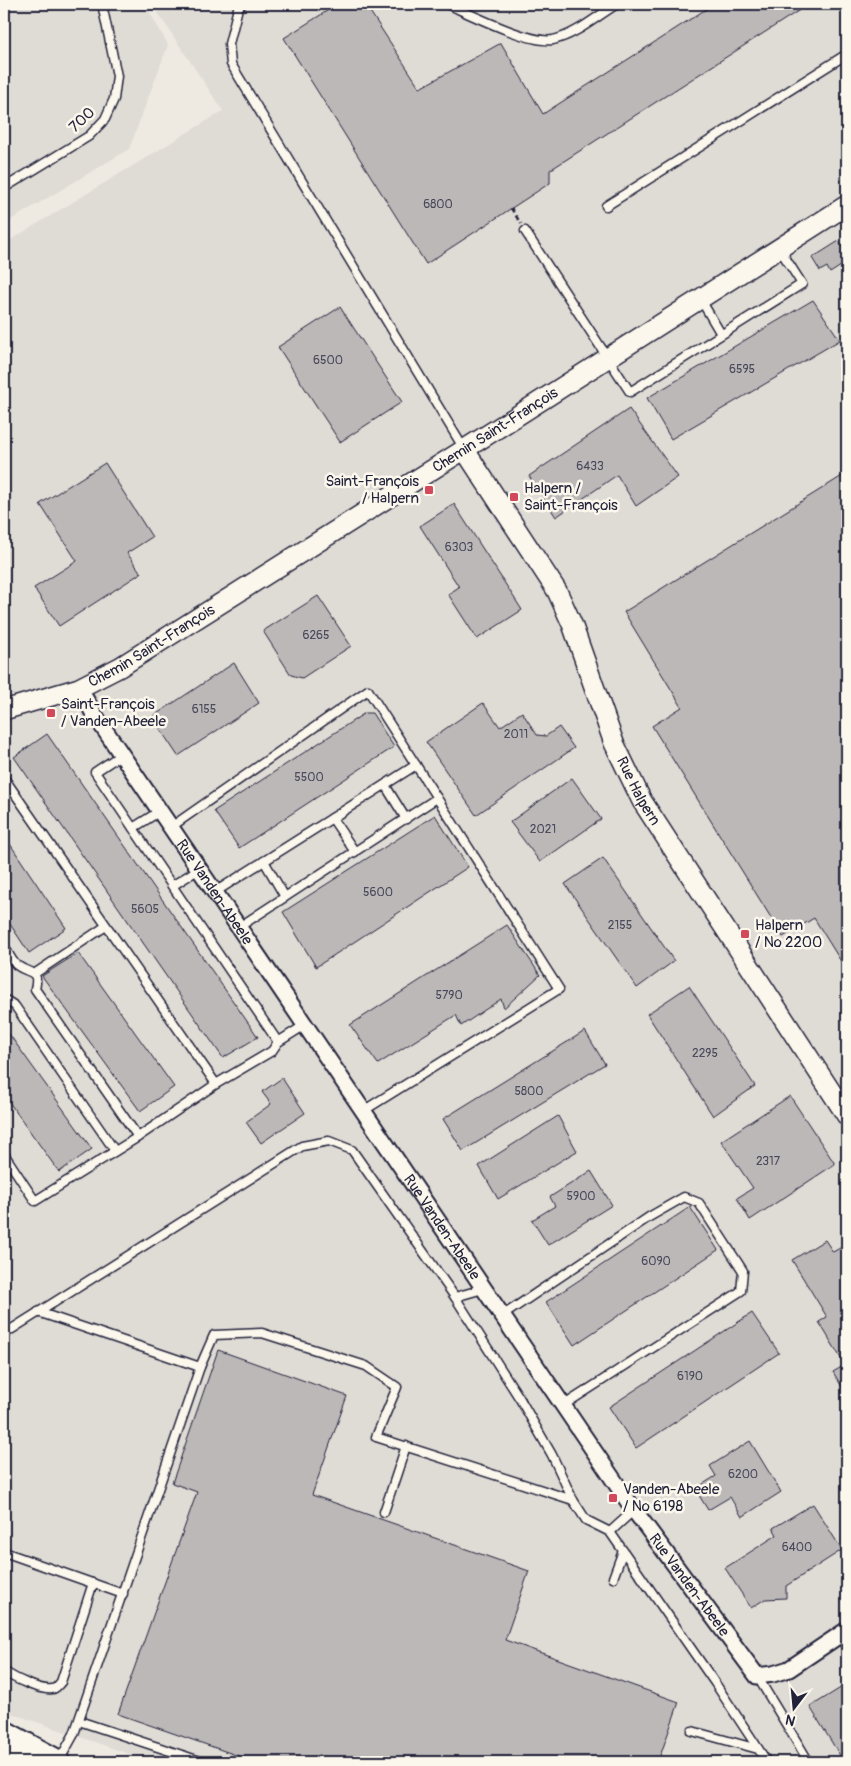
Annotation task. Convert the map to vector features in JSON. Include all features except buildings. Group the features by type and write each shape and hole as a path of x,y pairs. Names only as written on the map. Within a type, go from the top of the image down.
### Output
{"highway":[{"path":"4,1753 16,1762"}],"main road":[{"path":"4,1733 57,1762"}],"street":[{"name":"Chemin Saint-François","path":"4,710 79,688 128,662 847,205"},
{"name":"Rue Halpern","path":"464,450 557,591 572,624 614,743 642,801 847,1116"},
{"name":"Rue Vanden-Abeele","path":"79,688 87,703 199,869 634,1510 757,1676"},
{"path":"757,1676 790,1669 844,1633"}],"lane":[{"name":"700","path":"4,188 89,136 105,119 114,99 116,76 102,4"},
{"path":"242,4 238,8 229,44 231,64 464,450"},
{"path":"447,4 529,38 552,40 572,33 617,4"},
{"path":"606,206 847,54"},
{"path":"525,231 630,392 802,284 779,248"},
{"path":"700,298 722,334"},
{"path":"171,827 368,690 559,989 363,1111"},
{"path":"122,754 94,772 278,1042"},
{"path":"215,892 416,765"},
{"path":"4,778 216,1084"},
{"path":"385,785 406,819"},
{"path":"239,928 437,798"},
{"path":"133,828 160,811"},
{"path":"332,818 355,852"},
{"path":"264,861 285,897"},
{"path":"172,886 199,869"},
{"path":"34,974 106,926"},
{"path":"4,946 18,966 34,974 37,982 35,989 138,1137"},
{"path":"4,999 15,1006 116,1151"},
{"path":"4,1154 35,1201 138,1137 216,1084 272,1051 278,1042 305,1025"},
{"path":"4,1334 302,1146 329,1141 352,1150 454,1297 520,1399 552,1455 573,1500 586,1520 610,1532 767,1762"},
{"path":"502,1316 649,1217 684,1197 698,1203 743,1270 741,1291 564,1405"},
{"path":"454,1297 483,1289"},
{"path":"38,1312 200,1367"},
{"path":"57,1762 74,1734 79,1721 200,1367 214,1335 262,1332 366,1366 397,1387 376,1437 573,1500"},
{"path":"384,1512 406,1446"},
{"path":"610,1532 634,1510"},
{"path":"613,1578 623,1551"},
{"path":"4,1552 122,1594"},
{"path":"4,1671 18,1680 46,1689 57,1687 61,1682 93,1583"},
{"path":"844,1633 847,1649"},
{"path":"757,1676 809,1762"},
{"path":"79,1721 203,1762"},
{"path":"692,1731 758,1749"}],"path":[{"path":"511,208 519,220"}],"shaded area":[{"path":"4,4 145,4 168,45 129,149 4,224"},
{"path":"152,4 847,4 847,1762 152,1762 4,1709 4,244 223,111"}],"place":[{"name":"Saint-François / Halpern","path":"429,490"},
{"name":"Halpern / Saint-François","path":"514,497"},
{"name":"Saint-François / Vanden-Abeele","path":"51,713"},
{"name":"Halpern / No 2200","path":"745,934"},
{"name":"Vanden-Abeele / No 6198","path":"613,1498"}]}
